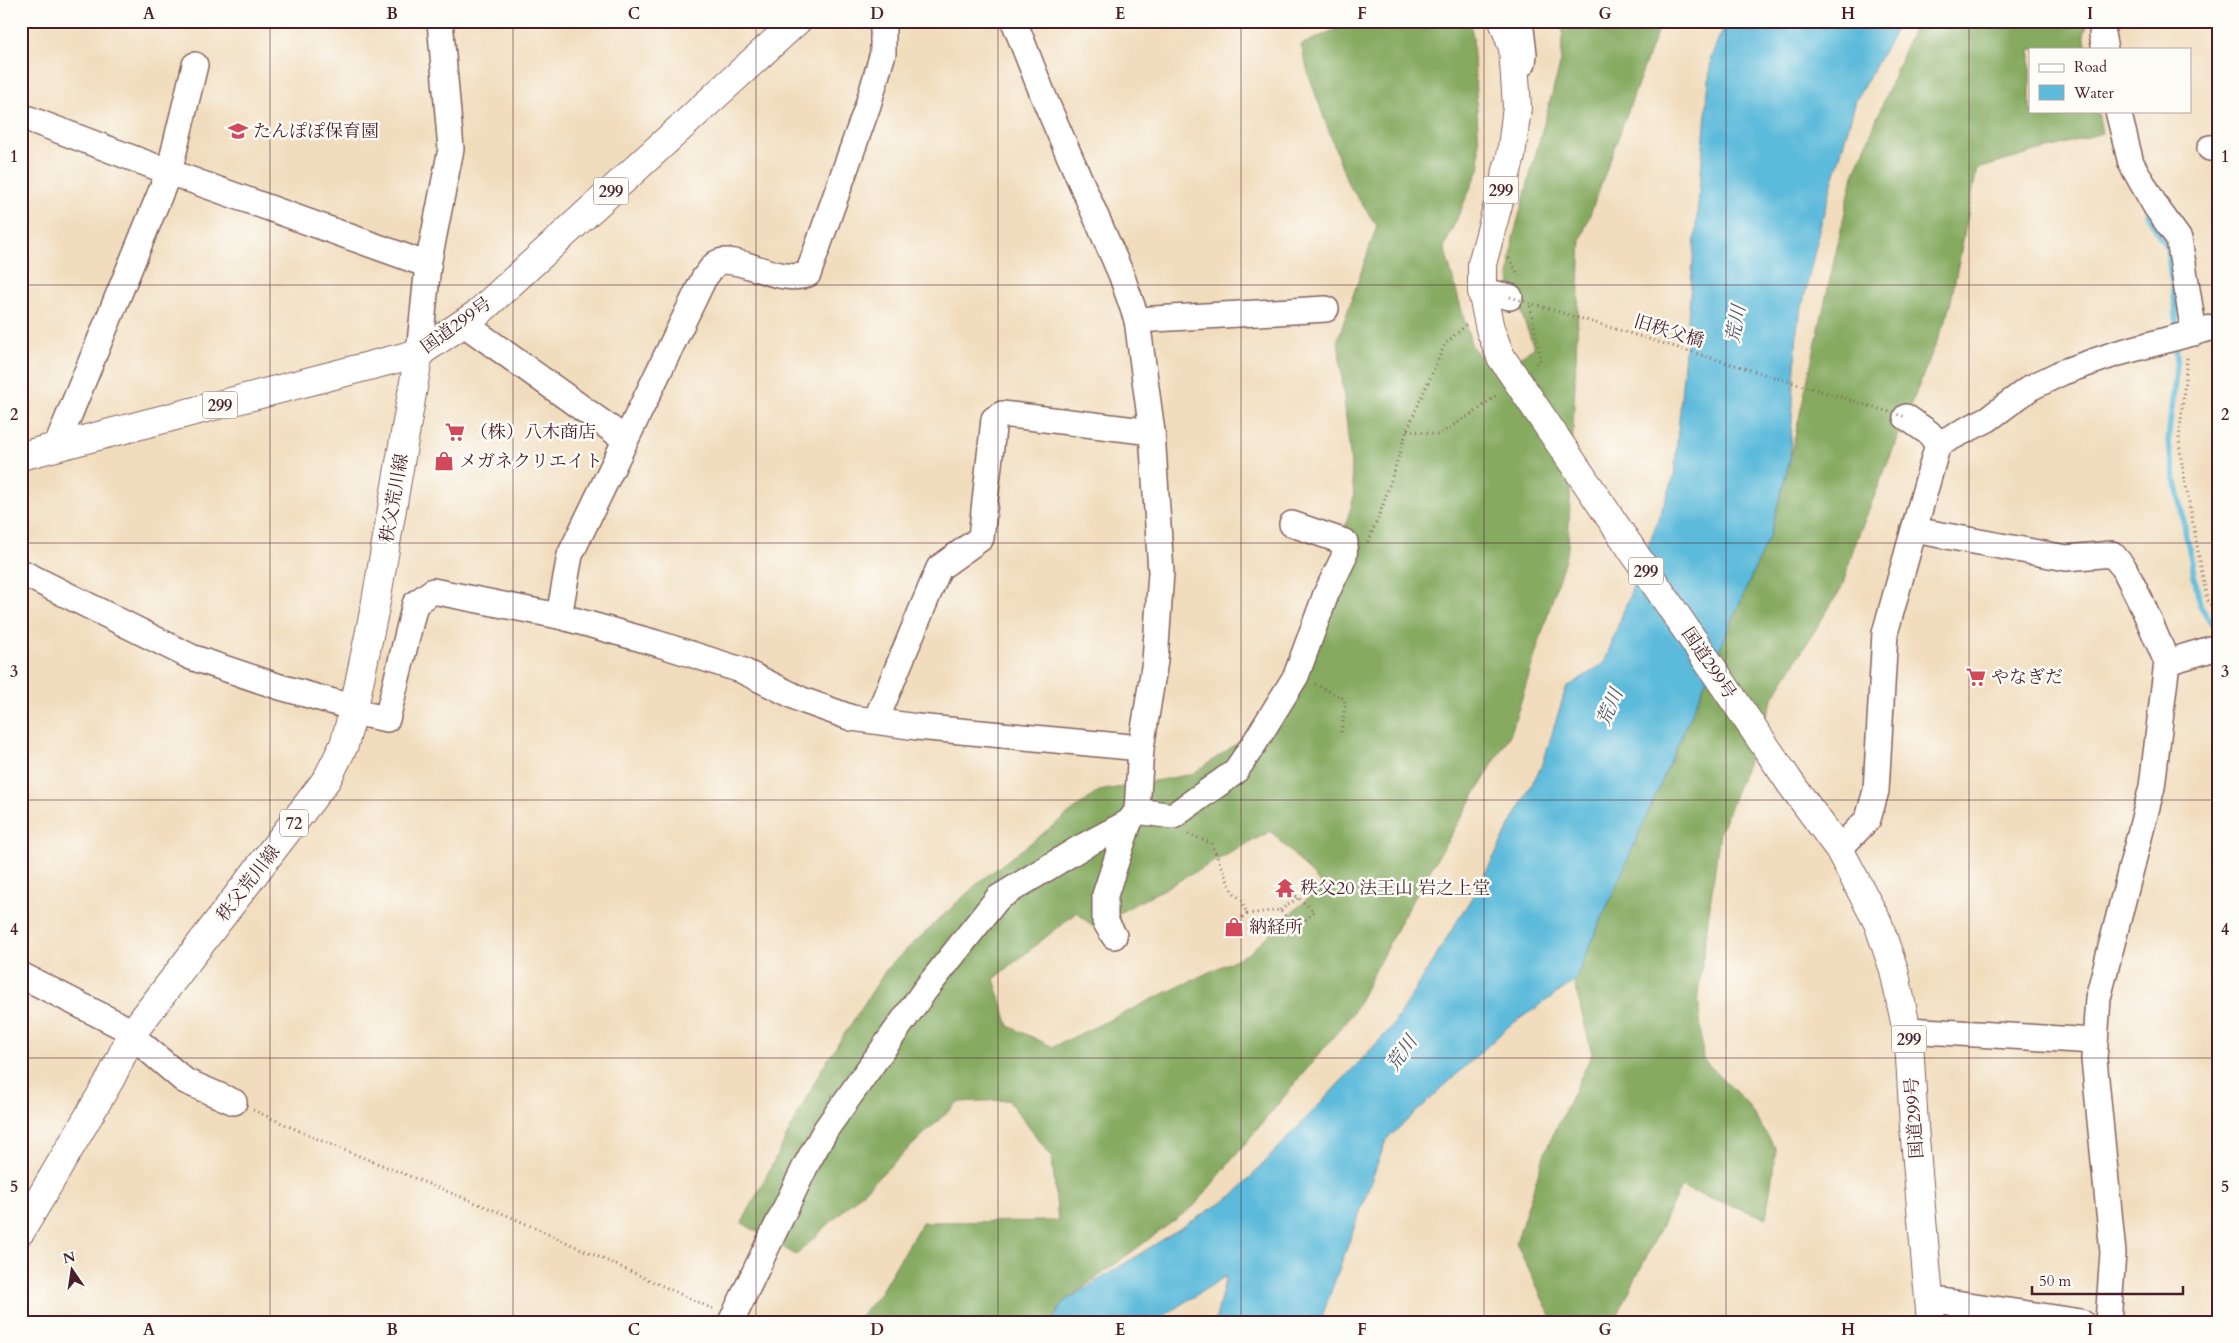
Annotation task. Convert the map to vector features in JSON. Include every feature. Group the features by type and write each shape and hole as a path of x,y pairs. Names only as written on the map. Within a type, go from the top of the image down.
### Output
{"main road":[{"name":"国道299号","path":"21,456 419,353 476,314 797,21"},
{"name":"国道299号","path":"1503,21 1513,48 1517,107 1510,156 1482,264 1484,300 1490,329 1502,357 1791,784 1839,849 1878,923 1894,970 1907,1030 1930,1310"},
{"name":"秩父荒川線","path":"21,1231 111,1078 133,1034 327,779 344,745 354,712 375,607 419,353"}],"street":[{"path":"419,353 428,265 452,149 440,21"},
{"path":"559,616 570,555 704,278 716,264 728,261 782,277 801,277 808,274 868,105 881,62 883,26 881,21"},
{"path":"1014,21 1045,100 1121,274 1137,320 1152,432 1161,572 1155,662 1141,748 1133,817 1105,895 1105,921 1114,936"},
{"path":"1517,107 1524,54 1520,21"},
{"path":"2104,21 2102,34 2105,48"},
{"path":"56,447 169,172 195,65"},
{"path":"2118,112 2131,163 2156,207 2179,239 2190,334"},
{"path":"21,116 169,172 428,265"},
{"path":"1484,300 1510,297"},
{"path":"1137,320 1326,309"},
{"path":"463,323 625,439"},
{"path":"1839,849 1868,819 1876,791 1885,633 1938,444 1988,420 2030,388 2063,372 2115,354 2218,326"},
{"path":"876,720 939,568 981,538 994,419 1002,414 1152,432"},
{"path":"1906,417 1929,433 1938,444"},
{"path":"732,1320 806,1165 826,1128 925,990 998,898 1133,817 1173,816 1234,772 1296,676 1326,594 1344,557 1345,542 1292,524"},
{"path":"1914,530 2066,558 2112,554 2124,568 2167,662 2152,787 2098,998 2094,1060 2113,1253 2108,1322"},
{"path":"21,572 191,657 280,687 341,704 354,712 387,719 415,604 433,590 559,616 656,643 741,670 802,700 852,718 917,727 1141,748"},
{"path":"2167,662 2218,647"},
{"path":"21,975 133,1034 185,1082 234,1102"},
{"path":"1907,1030 2095,1042"},
{"path":"1930,1310 2081,1322"}],"path":[{"name":"旧秩父橋","path":"1510,297 1906,417"},
{"path":"1367,545 1383,505 1407,430 1445,344 1484,300"},
{"path":"2190,334 2179,440 2207,600 2218,614"},
{"path":"1296,676 1344,699 1345,706 1341,733"},
{"path":"1186,833 1211,843 1232,891 1242,901 1247,914"},
{"path":"1280,910 1290,921 1289,928 1293,933 1314,911 1294,895"},
{"path":"1238,920 1247,914 1280,910 1298,898"},
{"path":"234,1102 322,1141 511,1217 732,1320"}],"green space":[{"path":"1354,21 1470,21 1473,38 1480,167 1444,247 1472,347 1494,372 1534,348 1509,279 1513,238 1561,61 1563,21 1661,21 1581,239 1568,549 1511,733 1402,918 1353,1013 1194,1206 1065,1301 1051,1322 855,1322 878,1296 922,1222 1058,1221 1052,1157 1008,1100 958,1102 796,1255 742,1223 821,1070 888,967 979,882 1099,791 1193,774 1295,703 1354,496 1338,339 1377,226 1348,184 1309,76 1301,45","holes":["1271,831 1322,885 1249,953 1053,1047 1009,1026 994,979 1077,912 1093,927"]},
{"path":"1916,21 2088,21 2084,34 2087,48 2029,48 2029,112 2098,112 2102,133 1977,169 1949,311 1855,544 1842,587 1774,696 1720,832 1698,993 1703,1059 1745,1101 1776,1149 1766,1218 1681,1187 1614,1322 1555,1322 1516,1243 1545,1152 1592,1054 1574,982 1770,534 1790,459 1852,180"}],"water":[{"name":"荒川","path":"1726,21 1901,21 1856,100 1822,219 1797,329 1790,459 1770,534 1574,982 1509,1026 1386,1140 1320,1322 1215,1322 1226,1276 1154,1322 1051,1322 1065,1301 1235,1194 1392,1027 1477,889 1543,763 1566,688 1604,663 1674,477 1711,57"}],"waterway":[{"path":"2147,214 2167,248 2176,308 2176,333"},
{"path":"2176,343 2177,362 2168,441 2200,605 2218,633"}],"place":[{"name":"たんぽぽ保育園","path":"238,131"},
{"name":"（株）八木商店","path":"455,432"},
{"name":"メガネクリエイト","path":"444,461"},
{"name":"やなぎだ","path":"1976,677"},
{"name":"秩父20 法王山 岩之上堂","path":"1285,888"},
{"name":"納経所","path":"1234,927"}]}
